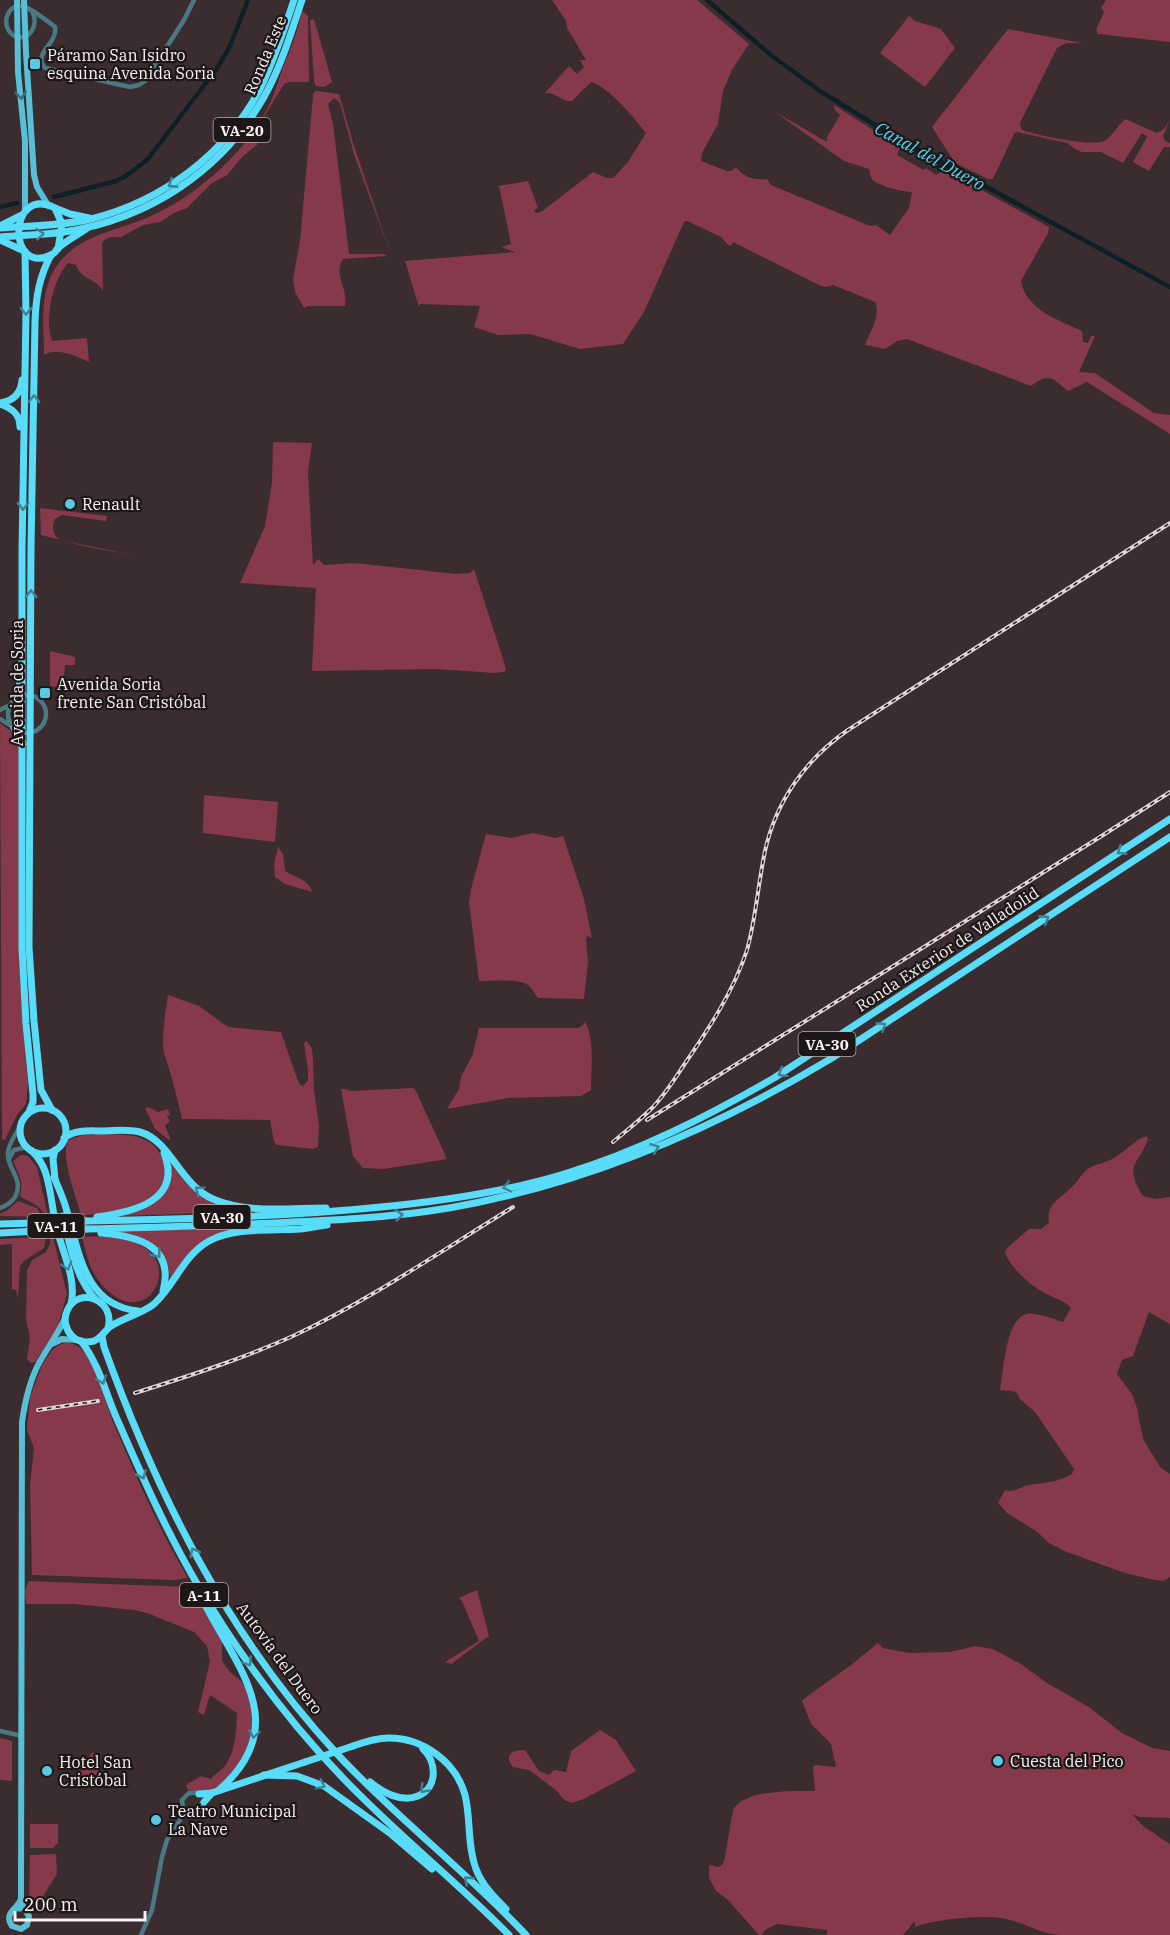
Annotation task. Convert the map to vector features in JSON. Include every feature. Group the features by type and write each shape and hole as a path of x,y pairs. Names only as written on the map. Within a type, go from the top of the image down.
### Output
{"highway":[{"name":"Ronda Este","path":"0,238 19,231 91,219 157,193 185,175 218,147 247,112 272,64 294,0"},
{"name":"Ronda Este","path":"0,227 19,231 62,233 88,228 143,210 189,183 212,164 247,125 270,86 303,0"},
{"path":"0,227 36,205 91,219"},
{"path":"51,207 62,224 58,249"},
{"path":"19,231 24,213"},
{"path":"0,238 36,258 51,255 88,228"},
{"name":"Avenida de Soria","path":"19,231 24,251 26,342 21,698 27,733 29,947 41,1090 52,1110"},
{"name":"Avenida de Soria","path":"21,698 35,308 40,279 51,255"},
{"path":"0,404 14,398 21,387 26,342"},
{"path":"0,404 9,407 18,416 24,453"},
{"path":"12,727 23,745"},
{"name":"Avenida de Soria","path":"27,733 23,745 22,948 33,1094 29,1113"},
{"name":"Ronda Exterior de Valladolid","path":"0,1224 36,1227 86,1225 358,1209 451,1199 564,1174 629,1150 718,1110 774,1078 1170,819"},
{"name":"Ronda Exterior de Valladolid","path":"86,1225 341,1221 450,1207 520,1193 608,1166 701,1128 760,1100 832,1058 1170,837"},
{"path":"20,1127 22,1120 29,1113 39,1109 52,1110 62,1119 87,1131"},
{"path":"62,1119 65,1126 64,1138"},
{"name":"VA-11","path":"20,1127 21,1137 42,1164 47,1177 74,1295 72,1304"},
{"path":"30,1149 44,1154 55,1150 64,1138 75,1132 130,1131 147,1135 158,1143 192,1185 209,1198 225,1204 247,1208 358,1209"},
{"path":"158,1143 165,1155 167,1169 165,1184 157,1197 145,1206 92,1218 86,1225 95,1232 135,1239 148,1244 157,1251 166,1270 163,1294"},
{"name":"VA-11","path":"55,1150 54,1177 77,1270 84,1287 108,1313"},
{"path":"54,1177 66,1207 79,1259 87,1278 105,1297 120,1307 141,1311"},
{"path":"95,1299 83,1298 72,1304 65,1317 68,1331 79,1341 92,1341 128,1316 151,1306 163,1294 189,1258 210,1241 225,1235 244,1232 303,1229 341,1221"},
{"name":"Ronda Exterior de Valladolid","path":"0,1233 36,1227"},
{"path":"108,1328 108,1313 128,1316"},
{"name":"Autovía del Duero","path":"102,1336 128,1413 160,1486 216,1590 251,1646 331,1747 526,1935"},
{"name":"Autovía del Duero","path":"79,1341 95,1361 118,1421 177,1547 227,1631 270,1693 310,1742 369,1804 509,1935"},
{"path":"177,1547 253,1697 256,1712 255,1736 249,1755 239,1770 204,1802"},
{"path":"279,1684 366,1778 387,1793 399,1797 417,1796 427,1789 431,1782 434,1771 431,1760 425,1751 413,1743"},
{"path":"200,1794 216,1791 375,1740 390,1738 413,1743 435,1752 457,1777 465,1796 476,1870 490,1892 531,1935"},
{"path":"264,1775 297,1776 336,1793 424,1862 503,1935"}],"main road":[{"path":"20,3 34,175 37,187 51,207"},
{"path":"21,36 19,77 25,141 24,213"},
{"path":"21,1899 11,1912 9,1919 10,1924 20,1935 30,1919 21,1899 22,1422 25,1402 36,1369 65,1317"},
{"path":"52,1344 62,1339 79,1341"},
{"path":"16,1908 24,1909"},
{"path":"15,1928 24,1927"}],"street":[{"path":"1,13 8,12 20,3 55,27 55,38 42,55 42,65 45,68 130,87 145,81 194,0"},
{"path":"32,11 36,18 34,29"},
{"path":"6,28 5,20 8,12"},
{"path":"0,24 10,32 21,36 41,25 50,23"},
{"path":"12,727 8,713 21,698"},
{"path":"0,710 21,698 40,699 46,714 43,725 38,730 27,733 12,727 0,718"},
{"path":"0,1208 10,1202 18,1190 16,1176 9,1161 8,1149 20,1127"},
{"path":"9,1161 14,1150 30,1149"},
{"path":"0,1731 22,1736"},
{"path":"141,1935 152,1910 167,1840 180,1820 182,1800 185,1795 192,1792 200,1794 204,1802 203,1807 199,1812 180,1820"},
{"path":"183,1808 190,1814"}],"shaded area":[{"path":"552,0 697,0 749,44 732,70 723,91 718,124 702,153 701,161 727,171 736,167 750,178 767,179 771,185 870,226 876,225 890,235 909,208 912,192 875,182 871,178 869,169 844,161 775,112 827,142 827,137 840,115 834,105 900,148 897,155 936,175 945,170 1049,227 1048,233 1021,281 1029,300 1045,313 1082,331 1083,342 1088,343 1091,336 1095,336 1079,372 1095,373 1154,413 1170,415 1170,434 1087,382 1068,391 1051,378 1043,379 1031,386 907,339 897,341 885,349 865,345 876,318 875,302 833,285 821,286 733,242 731,246 719,236 687,221 684,222 644,312 623,344 580,349 530,334 498,335 474,327 480,306 420,304 419,307 405,261 515,252 501,247 511,244 499,186 528,181 538,208 534,210 536,213 541,212 593,172 613,178 628,162 646,133 613,96 591,82 572,101 545,93 569,66 577,74 584,67 580,60 586,60 567,28 566,21"},
{"path":"1106,0 1170,0 1170,42 1098,34 1096,30 1104,12 1101,8"},
{"path":"302,11 308,16 309,82 284,84 256,130 257,145 243,156 227,175 212,183 187,208 160,222 143,225 121,237 110,237 104,240 102,243 103,291 97,284 81,274 76,265 68,263 58,279 51,300 50,333 52,341 87,338 89,362 60,352 44,355 43,323 46,290 54,270 63,258 85,241 169,207 221,169 262,119 294,39"},
{"path":"909,16 915,21 941,29 955,48 925,87 880,53"},
{"path":"314,19 332,82 324,87 316,86 314,81 310,20"},
{"path":"1008,29 1082,43 1066,43 1057,48 1021,121 1022,130 1090,143 1109,138 1125,119 1157,133 1164,129 1170,120 1163,136 1165,141 1170,143 1170,147 1164,147 1149,171 1133,162 1147,137 1142,133 1123,163 1101,152 1082,152 1067,143 1017,132 993,179 988,179 955,163 932,127"},
{"path":"317,91 339,94 391,255 354,154 340,103 334,98 328,104 333,124 349,254 384,254 387,256 343,259 340,272 345,306 308,306 304,308 295,292 293,279 300,241 313,95"},
{"path":"273,442 312,443 308,472 313,565 318,559 324,565 355,563 456,574 470,573 474,569 506,670 494,673 436,669 312,671 316,588 240,583 265,526 272,482"},
{"path":"40,508 107,516 106,521 62,515 55,519 53,525 54,533 60,540 41,535"},
{"path":"63,541 133,555 88,547"},
{"path":"50,651 75,657 75,665 65,665 63,688 50,686"},
{"path":"0,723 13,733 19,750 19,958 28,1084 26,1104 17,1115 5,1140 2,1139"},
{"path":"204,795 278,802 275,842 203,833"},
{"path":"533,833 555,838 563,836 584,899 592,938 587,936 586,940 588,962 584,999 538,998 525,983 479,981 469,903 486,834 511,838"},
{"path":"278,847 283,854 285,871 308,884 312,892 285,884 275,877 274,864"},
{"path":"168,995 199,1006 228,1027 281,1032 298,1081 303,1086 308,1080 304,1043 307,1041 312,1049 319,1125 318,1147 313,1149 277,1145 274,1142 270,1120 182,1119 163,1043"},
{"path":"585,1021 591,1046 591,1090 581,1096 508,1098 447,1109 459,1089 461,1077 473,1054 479,1028 578,1028"},
{"path":"413,1088 447,1159 384,1169 363,1168 353,1156 341,1089 351,1091"},
{"path":"148,1107 158,1112 168,1109 170,1115 167,1116 170,1122 165,1125 169,1140 155,1129 145,1108"},
{"path":"83,1135 129,1135 154,1145 164,1163 165,1177 160,1189 150,1198 122,1210 81,1215 67,1166 66,1147 68,1140"},
{"path":"1147,1136 1148,1140 1133,1172 1143,1196 1155,1199 1170,1197 1170,1324 1149,1312 1133,1356 1122,1360 1117,1374 1132,1394 1143,1439 1160,1467 1170,1474 1170,1577 1163,1581 1125,1573 1064,1551 1007,1513 998,1503 1005,1490 1012,1491 1067,1477 1074,1469 1035,1412 1020,1399 1017,1393 1000,1390 1010,1335 1020,1318 1027,1314 1035,1314 1063,1322 1071,1308 1031,1284 1015,1268 1005,1252 1029,1229 1041,1229 1049,1223 1052,1206 1088,1169 1114,1158"},
{"path":"21,1155 28,1156 37,1167 48,1216 45,1216 38,1206 20,1196 21,1182 13,1161"},
{"path":"169,1158 187,1184 207,1198 218,1203 261,1211 119,1216 148,1206 162,1195"},
{"path":"18,1201 37,1208 42,1217 0,1216"},
{"path":"239,1228 239,1230 197,1247 184,1259 170,1282 166,1260 156,1246 139,1237 118,1232"},
{"path":"46,1237 44,1248 20,1266 18,1298 16,1290 12,1289 12,1244 0,1245 0,1239"},
{"path":"50,1237 53,1237 67,1294 57,1329 35,1362 31,1363 27,1359 30,1338 26,1319 27,1271 32,1260 46,1252 50,1244"},
{"path":"82,1237 122,1239 145,1248 155,1258 159,1269 154,1291 145,1299 135,1302 122,1300 108,1291 91,1268"},
{"path":"64,1342 80,1348 89,1359 139,1483 188,1578 173,1580 32,1575 30,1485 34,1448 27,1430 30,1397 42,1365 52,1350"},
{"path":"29,1581 191,1587 222,1642 222,1661 241,1681 251,1705 253,1720 245,1758 219,1786 213,1790 200,1792 188,1790 186,1785 201,1776 211,1779 229,1760 235,1741 237,1713 210,1695 204,1715 198,1712 210,1661 207,1646 194,1632 147,1613 74,1604 26,1604 25,1590"},
{"path":"477,1590 489,1636 451,1664 445,1662 479,1641 459,1598"},
{"path":"878,1643 883,1648 909,1653 950,1652 975,1646 993,1649 1089,1707 1122,1733 1152,1748 1170,1751 1170,1818 1140,1817 1132,1814 1143,1826 1170,1844 1170,1935 1059,1935 1046,1933 1006,1919 973,1917 915,1927 915,1921 903,1935 827,1935 827,1930 777,1924 759,1935 727,1899 716,1891 709,1878 709,1866 721,1866 724,1862 733,1810 739,1803 748,1798 770,1793 815,1791 813,1767 816,1765 836,1767 831,1744 811,1724 802,1701"},
{"path":"600,1730 616,1740 636,1771 584,1799 572,1803 564,1800 556,1790 529,1770 513,1767 510,1763 509,1756 513,1752 525,1750 539,1771 549,1775 554,1770 566,1772 571,1751"},
{"path":"0,1738 12,1741 12,1781 0,1780"},
{"path":"92,1752 97,1755 93,1761 101,1767 92,1781 84,1775 82,1777 78,1775"},
{"path":"30,1824 58,1824 58,1843 53,1848 30,1848"},
{"path":"56,1854 57,1874 36,1907 29,1906 30,1855"}],"waterway":[{"name":"Canal del Duero","path":"54,197 116,181 147,160 216,70 230,46 248,0"},
{"name":"Canal del Duero","path":"707,0 772,56 820,91 893,136 1170,287"},
{"name":"Canal del Duero","path":"0,207 17,203"}],"railway":[{"path":"613,1142 642,1118 661,1098 721,1008 747,950 770,833 785,798 806,768 833,741 848,730 1170,523"},
{"path":"647,1120 1170,792"},
{"path":"135,1393 254,1352 322,1322 377,1291 513,1207"},
{"path":"38,1410 98,1401"}],"place":[{"name":"Páramo San Isidro esquina Avenida Soria","path":"35,64"},
{"name":"Renault","path":"70,504"},
{"name":"Avenida Soria frente San Cristóbal","path":"45,693"},
{"name":"Cuesta del Pico","path":"998,1761"},
{"name":"Hotel San Cristóbal","path":"47,1771"},
{"name":"Teatro Municipal La Nave","path":"156,1820"}]}
